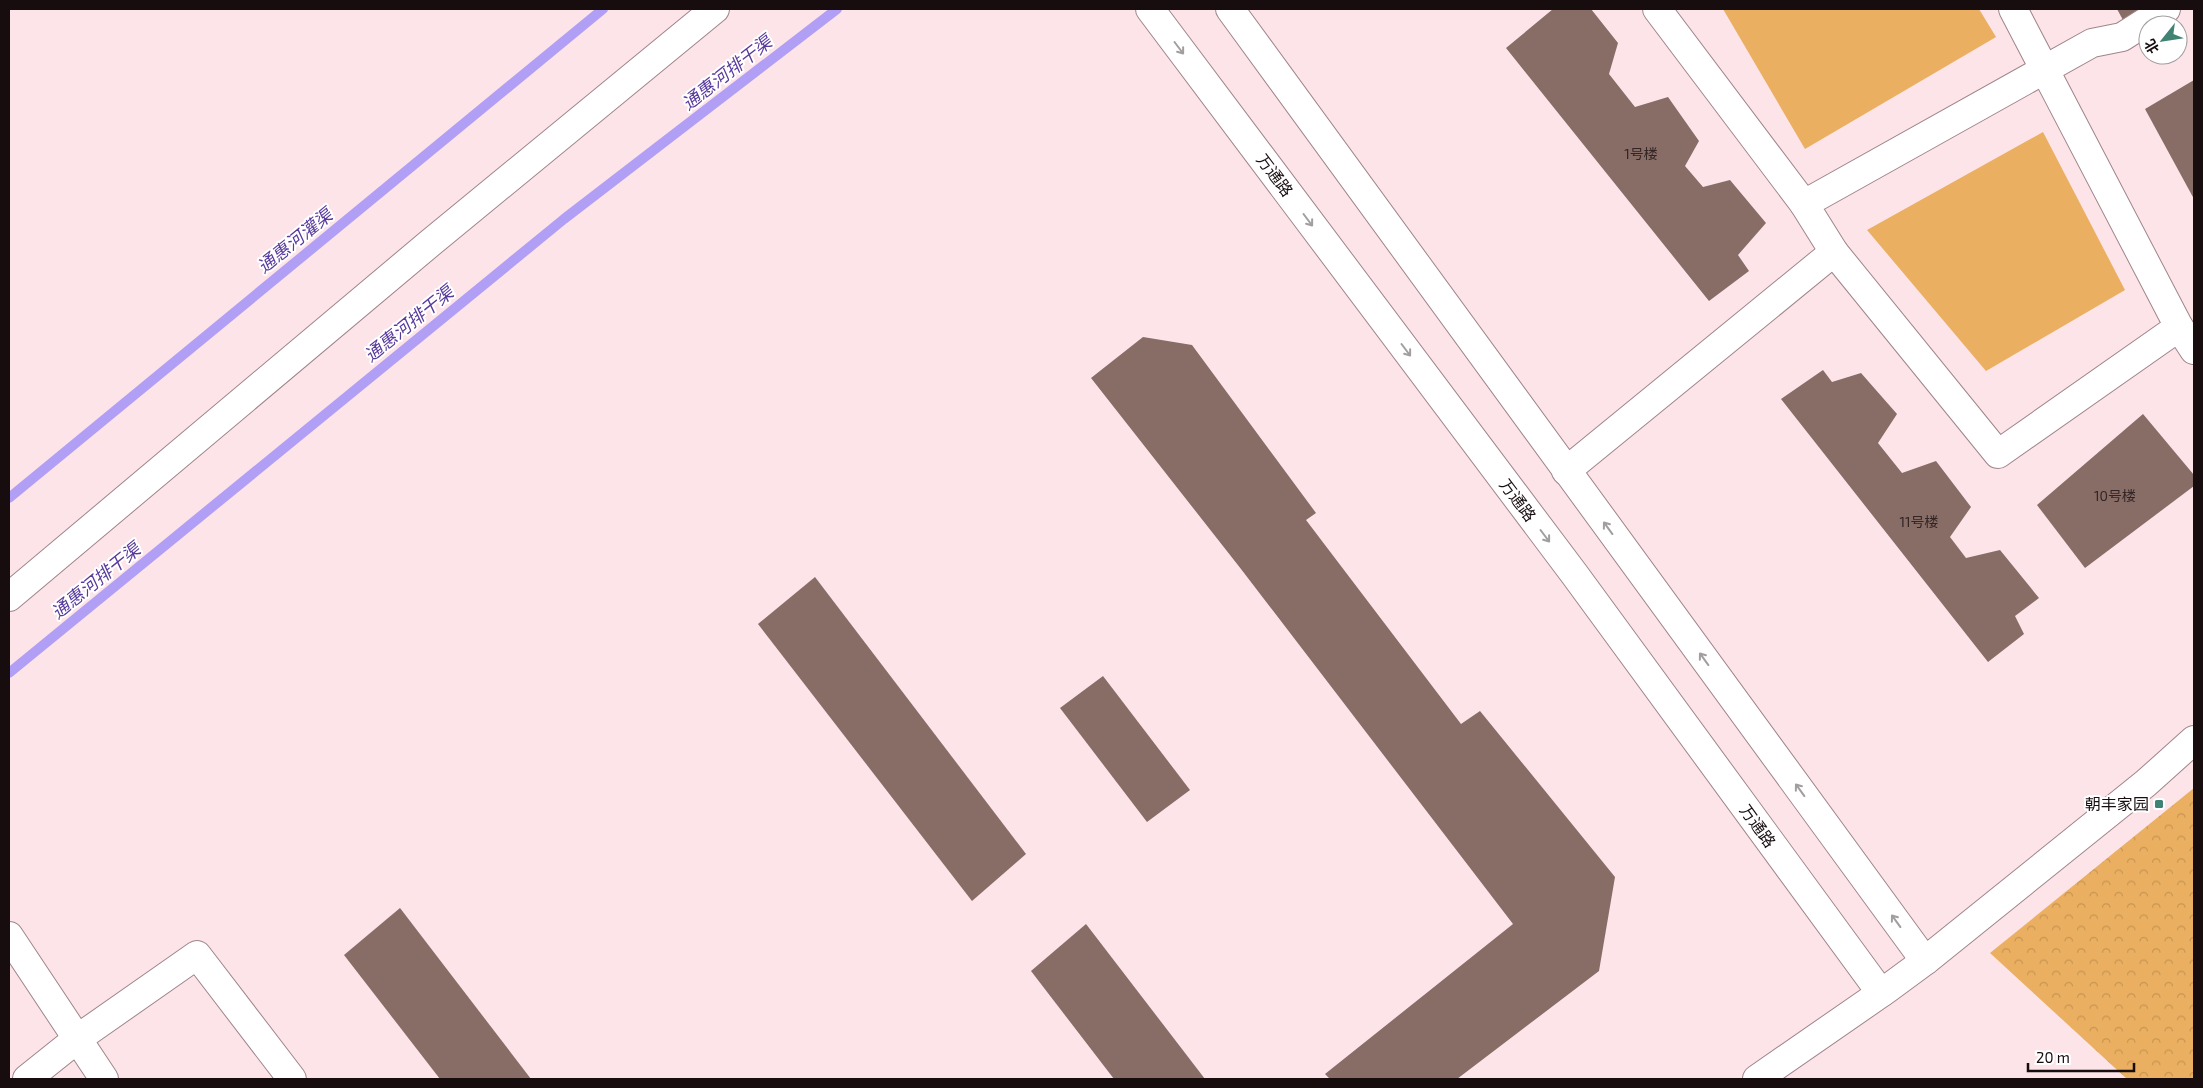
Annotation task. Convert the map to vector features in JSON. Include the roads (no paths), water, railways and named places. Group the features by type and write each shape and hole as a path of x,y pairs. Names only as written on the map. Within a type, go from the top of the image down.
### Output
{"street":[{"path":"9,598 429,244 716,9"},
{"name":"万通路","path":"1150,9 1575,576 1881,993"},
{"path":"1230,9 1925,961"},
{"path":"1657,9 1804,204 1834,252 1998,454 2179,327"},
{"path":"2013,9 2179,327 2194,350"},
{"path":"1804,204 2092,43 2122,37 2166,9"},
{"path":"1566,471 1834,252"},
{"path":"1757,1079 1925,961 2146,783 2194,740"},
{"path":"9,936 104,1079"},
{"path":"27,1079 77,1039 197,955 292,1079"}],"waterway":[{"name":"通惠河灌渠","path":"9,498 603,9"},
{"name":"通惠河排干渠","path":"9,673 564,219 837,9"}],"place":[{"name":"朝丰家园","path":"2159,804"}]}
